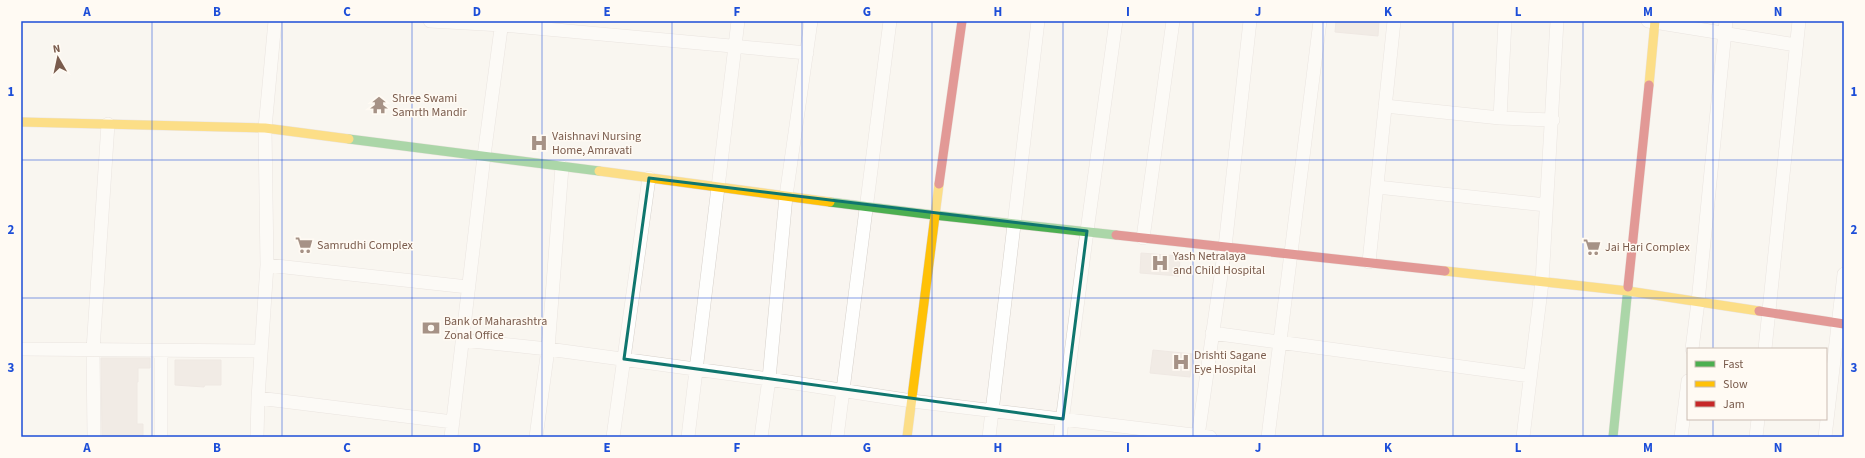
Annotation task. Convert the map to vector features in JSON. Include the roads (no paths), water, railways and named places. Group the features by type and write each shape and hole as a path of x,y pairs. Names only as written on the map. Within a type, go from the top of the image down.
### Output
{"street":[{"path":"257,437 258,398 267,265 265,128 275,21"},
{"path":"430,21 502,23 807,53"},
{"path":"688,437 738,21"},
{"path":"761,437 769,379 786,196 811,21"},
{"path":"837,437 868,206 890,21"},
{"path":"907,437 934,215 962,21"},
{"path":"989,437 1038,21"},
{"path":"1060,437 1116,21"},
{"path":"1143,238 1173,21"},
{"path":"462,340 548,349 769,379 912,401 1204,436 1212,333 1225,247 1250,21"},
{"path":"1268,437 1320,21"},
{"path":"1369,262 1394,21"},
{"path":"1500,118 1505,21"},
{"path":"1523,437 1542,282 1557,21"},
{"path":"1613,437 1628,291 1652,21 1725,26 1796,45"},
{"path":"1765,348 1799,21"},
{"path":"451,437 484,156 502,23"},
{"path":"1692,348 1725,26"},
{"path":"1386,106 1500,118 1552,120"},
{"path":"21,122 265,128 934,215 1628,291 1769,314 1842,324"},
{"path":"94,437 93,350 108,124"},
{"path":"536,437 548,349 562,167"},
{"path":"613,437 649,178"},
{"path":"1377,187 1546,205"},
{"path":"267,265 468,287"},
{"path":"1825,437 1842,324 1844,274"},
{"path":"1212,333 1530,376"},
{"path":"21,349 261,351"},
{"path":"161,351 161,437"},
{"path":"1681,437 1687,389"},
{"path":"258,398 453,422"},
{"path":"1756,437 1758,420"}],"place":[{"name":"Shree Swami Samrth Mandir","path":"379,105"},
{"name":"Vaishnavi Nursing Home, Amravati","path":"539,143"},
{"name":"Samrudhi Complex","path":"304,245"},
{"name":"Jai Hari Complex","path":"1592,247"},
{"name":"Yash Netralaya and Child Hospital","path":"1160,263"},
{"name":"Bank of Maharashtra Zonal Office","path":"431,328"},
{"name":"Drishti Sagane Eye Hospital","path":"1181,362"}]}
